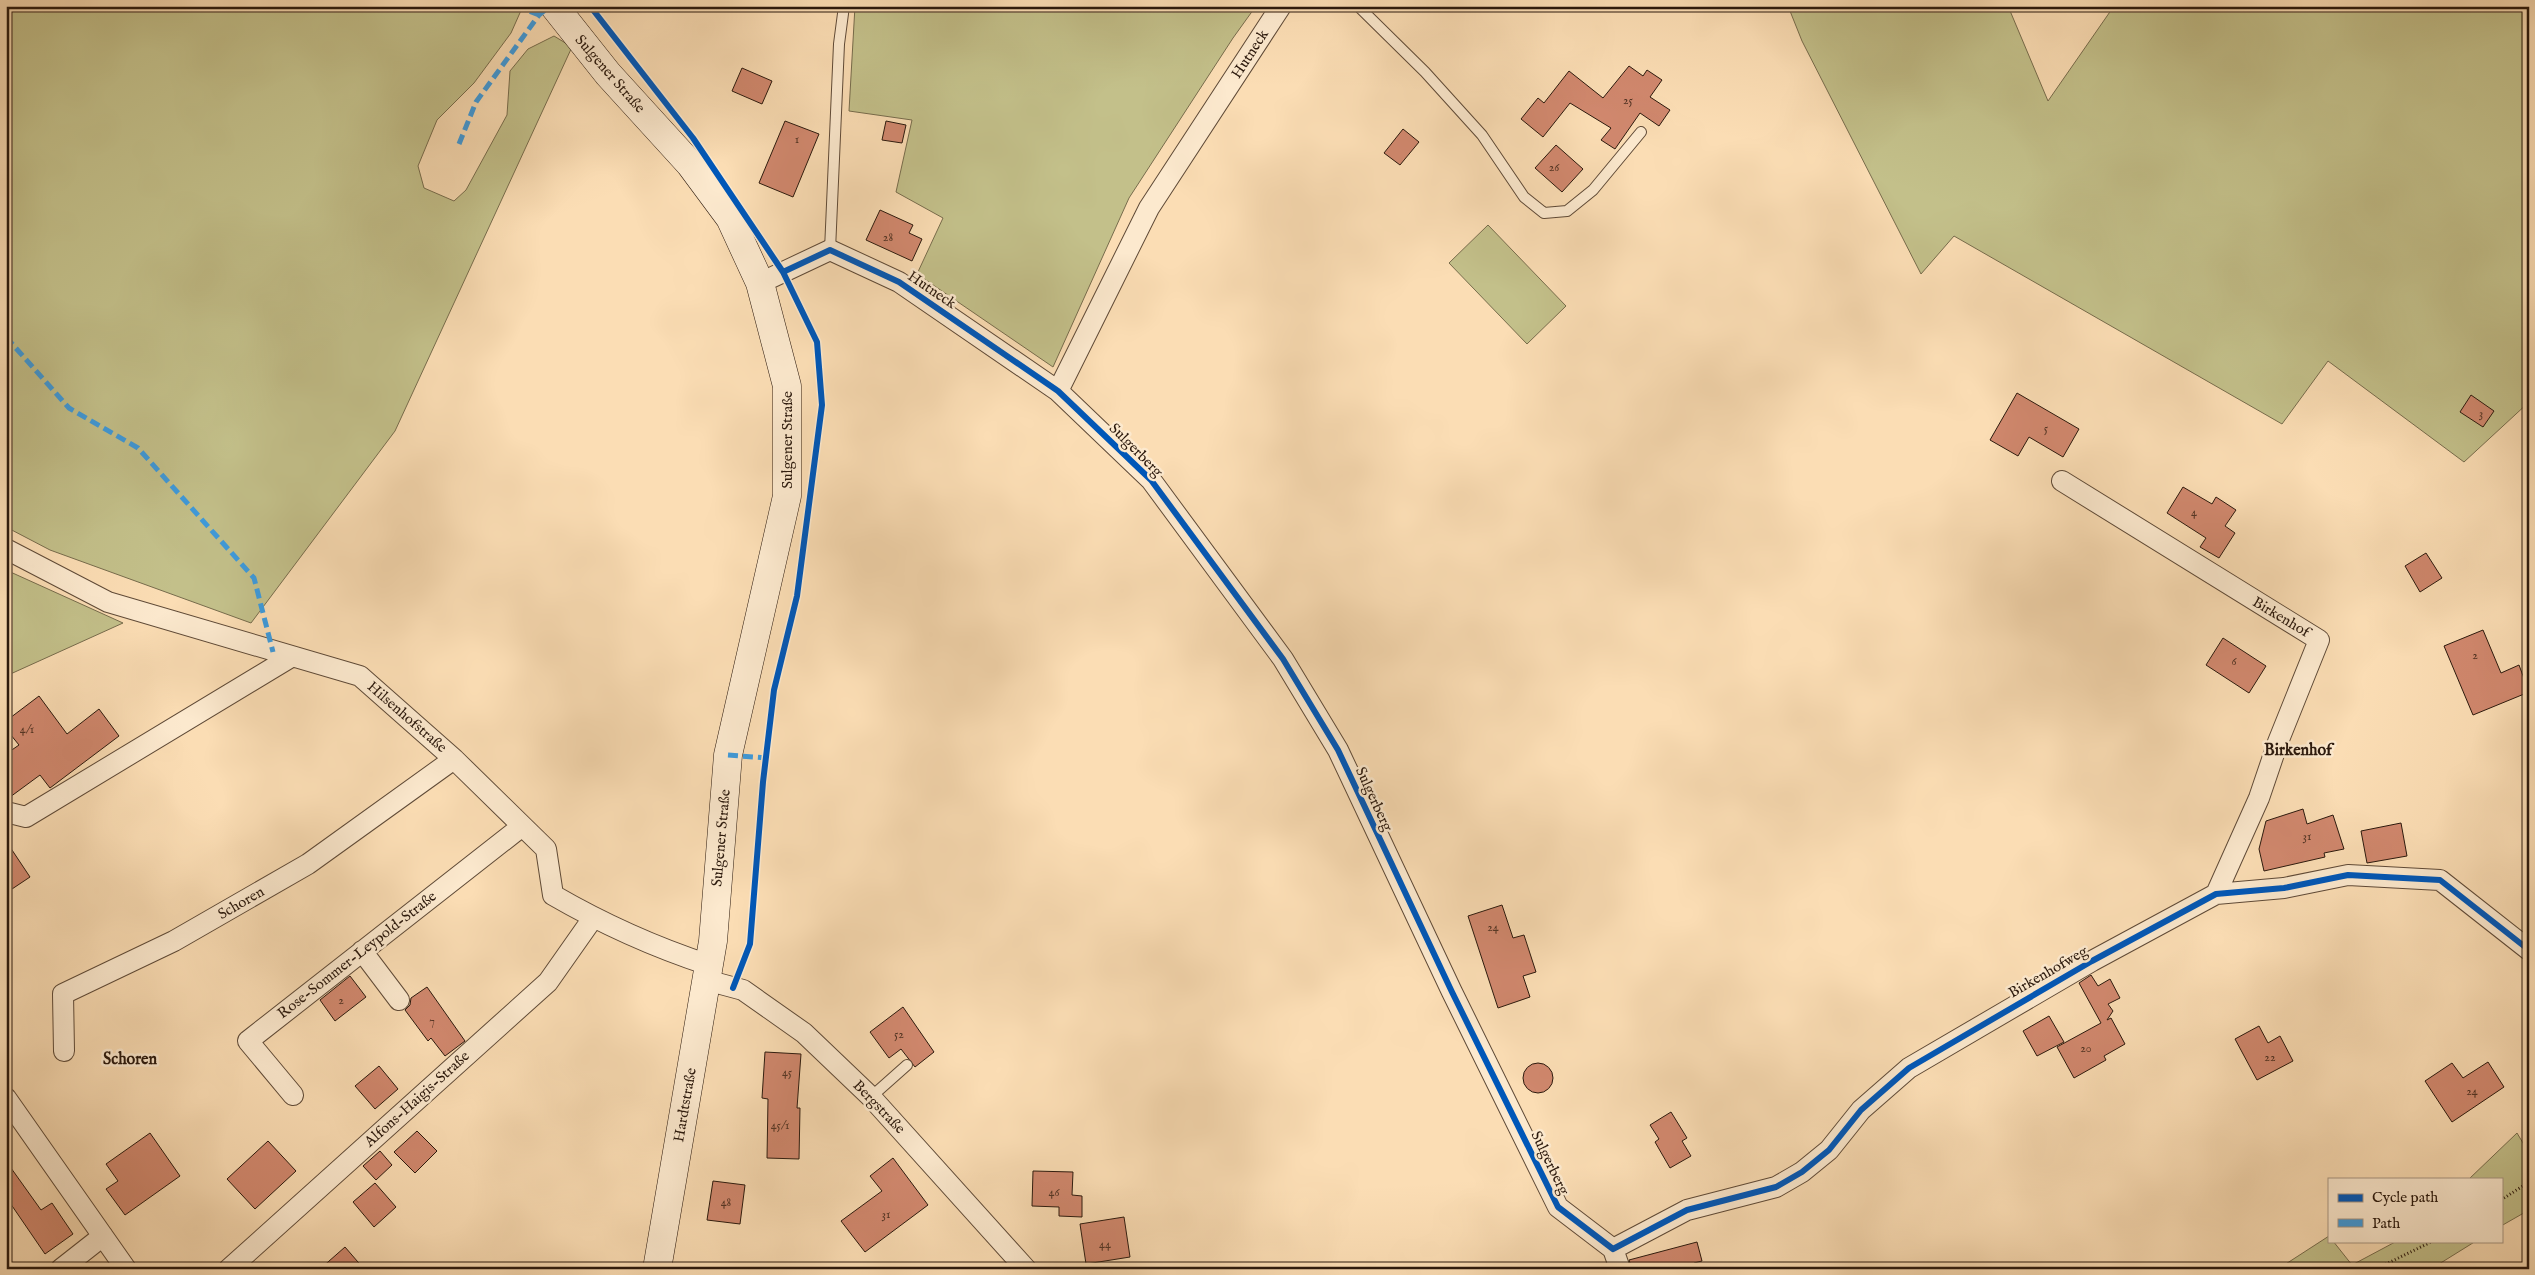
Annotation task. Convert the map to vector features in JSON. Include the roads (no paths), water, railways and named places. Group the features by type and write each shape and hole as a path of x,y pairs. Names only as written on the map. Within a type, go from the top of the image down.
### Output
{"main road":[{"name":"Sulgener Straße","path":"554,6 608,74 690,164 730,218 760,283 787,386 787,496 728,756 709,962"},
{"name":"Hardtstraße","path":"657,1269 709,962"}],"street":[{"name":"Hutneck","path":"830,250 899,282 1058,391 1149,208 1281,6"},
{"path":"760,283 830,250"},
{"name":"Sulgerberg","path":"1058,391 1151,480 1283,659 1338,750 1439,965 1558,1207 1613,1249"},
{"name":"Birkenhof","path":"2062,481 2319,640 2278,742 2259,798 2216,894"},
{"name":"Hilsenhofstraße","path":"6,549 108,602 360,676 454,759 521,827 546,849 553,896 593,918 663,950 709,962"},
{"path":"6,812 26,817 291,657"},
{"name":"Schoren","path":"64,1051 63,994 174,941 308,864 454,759"},
{"name":"Rose-Sommer-Leypold-Straße","path":"293,1095 248,1041 521,827"},
{"name":"Birkenhofweg","path":"1613,1249 1687,1210 1776,1187 1802,1172 1829,1150 1861,1110 1909,1068 2084,966 2216,894 2284,888 2348,875 2440,880 2529,950"},
{"name":"Alfons-Haigis-Straße","path":"229,1269 548,982 593,918"},
{"path":"362,951 399,1000"},
{"name":"Bergstraße","path":"709,962 743,990 804,1032 871,1097 1026,1269"},
{"path":"6,1098 126,1269"},
{"path":"61,1269 102,1236"},
{"path":"1613,1249 1620,1269"}],"lane":[{"path":"830,250 839,44 844,6"},
{"path":"1358,6 1425,72 1476,128 1524,197 1544,213 1567,211 1593,190 1641,132"},
{"path":"871,1097 907,1065"}],"district":[{"name":"Birkenhof","path":"2298,751"},
{"name":"Schoren","path":"130,1060"}]}
